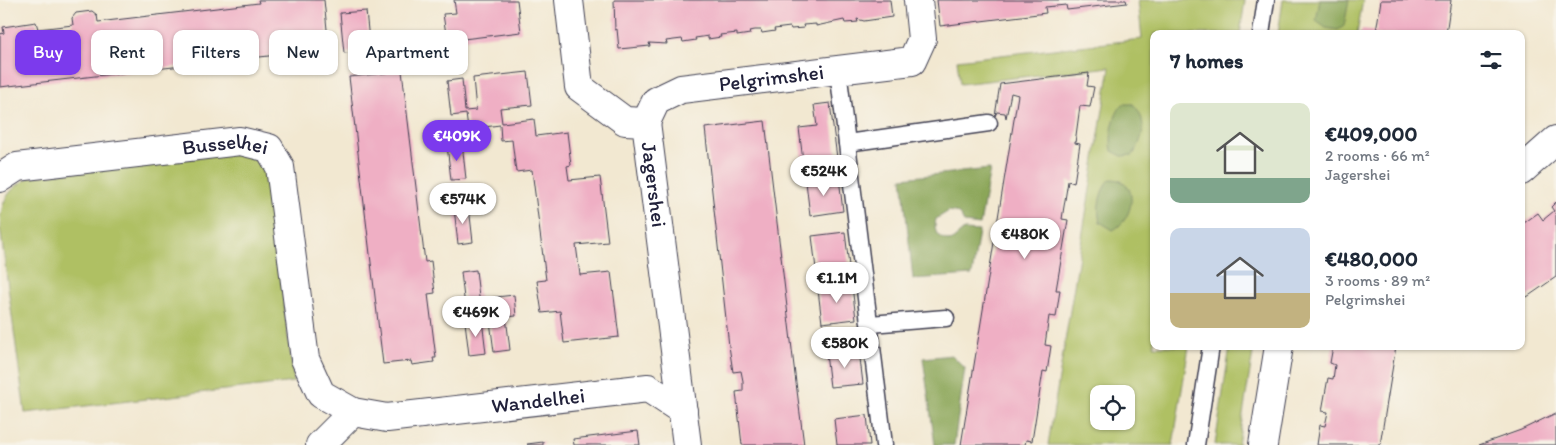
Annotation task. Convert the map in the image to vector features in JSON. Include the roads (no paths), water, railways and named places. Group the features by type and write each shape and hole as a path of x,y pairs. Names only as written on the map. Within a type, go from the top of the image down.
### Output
{"street":[{"name":"Jagershei","path":"570,0 579,87 625,121 646,122 682,411"},
{"name":"Pelgrimshei","path":"646,122 656,101 681,88 912,61 922,39 918,0"},
{"path":"1525,167 1556,140"},
{"name":"Busselhei","path":"0,178 17,167 240,141 269,148 280,167 305,359"},
{"path":"1263,445 1278,350"},
{"name":"Wandelhei","path":"305,359 320,394 353,412 387,418 648,388 682,411"},
{"path":"682,411 687,445"},
{"path":"320,445 353,412"}],"lane":[{"path":"1262,30 1266,0"},
{"path":"838,70 884,445"},
{"path":"847,144 989,123"},
{"path":"870,324 946,318"},
{"path":"1196,445 1211,350"}]}
